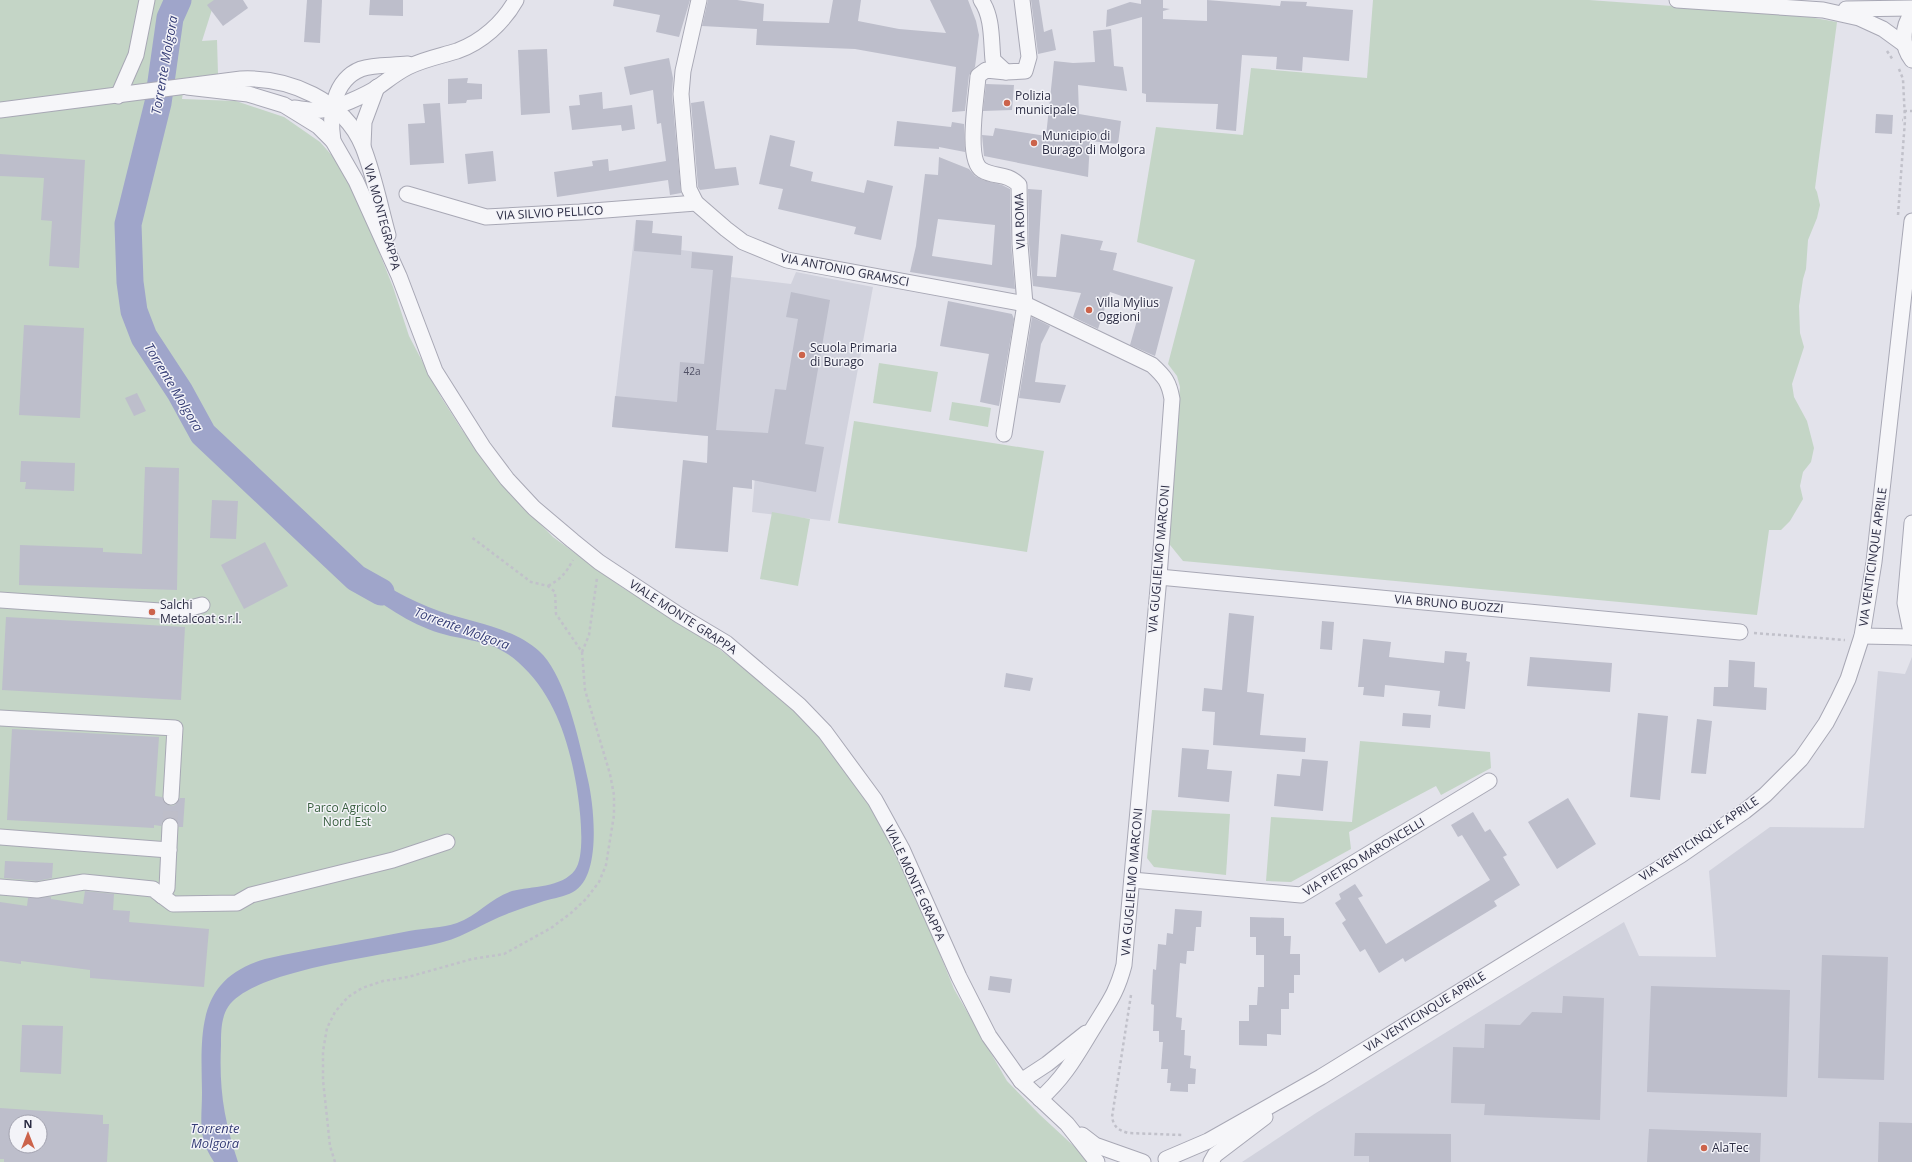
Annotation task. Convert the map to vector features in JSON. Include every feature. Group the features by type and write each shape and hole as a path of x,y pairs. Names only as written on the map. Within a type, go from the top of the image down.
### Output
{"street":[{"path":"118,96 136,55 147,0"},
{"path":"284,105 313,110 323,110 378,88 387,79 415,64 459,50 476,42 492,31 516,0"},
{"name":"VIA ANTONIO GRAMSCI","path":"699,0 683,71 681,94 689,189 696,203 726,230 743,242 787,260 1025,304"},
{"path":"981,0 985,6 990,25 992,60 1006,72 1025,71 1029,57 1022,0"},
{"path":"1677,0 1824,10 1912,8"},
{"path":"1824,10 1859,18 1883,29 1905,45"},
{"path":"1912,13 1904,29 1905,45 1912,60"},
{"path":"333,141 331,128 332,107 340,88 354,72 363,68 415,64"},
{"name":"VIA ROMA","path":"1006,72 986,70 978,76 972,149 975,162 981,170 1012,178 1019,185 1020,244 1025,304"},
{"name":"VIA MONTEGRAPPA","path":"181,88 241,79 263,79 290,84 332,107 349,124 363,147 398,276"},
{"path":"0,110 181,88"},
{"name":"VIA MONTEGRAPPA","path":"181,88 248,94 284,105 318,126 333,141 356,181 398,276"},
{"path":"363,147 364,122 378,88"},
{"name":"VIA SILVIO PELLICO","path":"407,194 486,216 580,212 696,203"},
{"name":"VIA VENTICINQUE APRILE","path":"1144,1162 1155,1159 1171,1161 1321,1076 1681,855 1765,795 1801,759 1826,724 1848,679 1862,636 1874,562 1909,278 1905,221"},
{"name":"VIALE MONTE GRAPPA","path":"398,276 435,371 460,413 507,479 534,508 599,562 679,615 726,643 799,705 825,732 875,800 902,849 956,970 983,1024 1021,1081 1067,1124 1095,1145 1144,1162"},
{"path":"1004,434 1025,304"},
{"name":"VIA GUGLIELMO MARCONI","path":"1025,304 1152,365 1163,374 1169,385 1172,399 1124,965 1119,987 1095,1024 1069,1069 1054,1087 1040,1099"},
{"path":"1862,636 1912,637 1905,603 1912,523"},
{"name":"VIA BRUNO BUOZZI","path":"1158,577 1740,632"},
{"path":"0,600 175,612 202,605"},
{"path":"0,718 175,728 171,797"},
{"name":"VIA PIETRO MARONCELLI","path":"1132,880 1301,895 1490,781"},
{"path":"162,896 166,888 170,826"},
{"path":"0,837 168,850"},
{"path":"0,886 37,890 84,882 153,889 173,904 237,903 251,895 393,860 447,842"},
{"name":"VIA GUGLIELMO MARCONI","path":"1021,1081 1047,1064 1095,1024"},
{"name":"VIA VENTICINQUE APRILE","path":"1211,1162 1215,1154 1321,1076"},
{"name":"VIALE MONTE GRAPPA","path":"1067,1124 1097,1162"}],"path":[{"path":"1883,46 1899,70 1903,79 1905,221"},
{"path":"1904,111 1912,111"},
{"path":"470,536 531,582 548,586 555,592 556,614 582,652"},
{"path":"548,586 559,580 566,572 574,558 573,541"},
{"path":"335,1162 330,1146 323,1080 324,1051 327,1028 335,1012 348,997 362,988 383,981 408,977 472,959 504,954 551,928 571,914 586,899 599,882 606,865 611,838 614,815 614,795 610,774 584,690 582,652 589,635 599,562"},
{"path":"1740,632 1847,640 1845,646"},
{"path":"1131,992 1112,1117 1113,1122 1120,1131 1128,1133 1199,1136 1208,1141"}],"shaded area":[{"path":"636,220 653,221 652,233 682,236 681,250 733,256 731,277 791,284 796,272 873,287 830,521 752,512 756,465 708,436 612,427"},
{"path":"1912,657 1912,1162 1242,1162 1316,1113 1624,922 1639,956 1716,957 1709,871 1770,827 1864,828 1878,671 1905,674"}],"green space":[{"name":"Parco Agricolo Nord Est","path":"0,0 215,0 202,41 217,40 218,74 185,78 182,99 236,101 284,117 320,142 343,168 356,194 393,287 409,336 441,397 462,430 517,500 553,537 623,588 690,627 781,696 817,733 855,780 889,839 911,883 954,989 1007,1081 1039,1114 1091,1162 0,1162"},
{"path":"1373,0 1589,0 1798,15 1837,22 1815,188 1820,205 1817,218 1808,240 1806,269 1799,306 1800,333 1804,347 1792,384 1794,397 1807,421 1814,448 1811,462 1803,472 1800,486 1803,499 1790,521 1781,530 1769,530 1757,615 1183,561 1166,540 1180,387 1177,376 1168,364 1195,260 1137,242 1156,127 1243,135 1251,68 1367,78"},
{"path":"879,363 938,372 931,412 873,403"},
{"path":"952,402 991,408 988,427 949,420"},
{"path":"854,421 1044,451 1027,552 838,523"},
{"path":"772,512 810,519 798,586 760,579"},
{"path":"1360,741 1490,752 1491,768 1441,795 1436,786 1349,832 1351,849 1291,882 1266,881 1271,817 1352,822"},
{"path":"1152,810 1230,814 1226,875 1154,867 1147,858"}],"water":[{"name":"Torrente Molgora","path":"357,566 386,586 417,602 439,611 492,626 517,636 539,651 549,662 557,676 571,711 581,748 588,780 594,823 592,857 588,872 582,884 573,892 566,895 512,912 460,936 443,942 327,965 295,973 266,982 242,994 228,1007 223,1020 221,1035 222,1091 229,1132 238,1162 214,1162 205,1144 201,1120 203,1029 207,1010 214,994 226,980 242,968 265,959 301,951 457,923 512,891 546,885 562,880 575,870 579,862 581,852 581,826 572,762 568,746 556,715 540,687 518,662 496,648 428,629 406,619 386,606 346,577"}],"building":[{"path":"214,0 243,0 248,8 223,26 207,5"},
{"path":"307,0 322,0 320,43 304,42"},
{"path":"370,0 403,0 403,16 369,15"},
{"path":"614,0 690,0 679,37 656,32 660,15 613,6"},
{"path":"708,0 737,0 764,4 763,21 829,23 833,0 861,0 858,21 899,29 946,33 930,0 968,0 976,21 979,35 975,67 969,75 965,111 952,112 956,67 855,49 756,45 757,29 702,26"},
{"path":"1031,0 1039,0 1044,32 1052,29 1056,50 1038,54"},
{"path":"1141,0 1163,0 1163,8 1170,9 1163,11 1163,19 1207,21 1207,0 1280,6 1281,1 1307,2 1306,6 1353,10 1349,61 1303,57 1302,71 1276,69 1277,57 1242,55 1236,131 1216,129 1218,104 1146,102 1146,94 1142,93 1142,17 1106,27 1107,10 1130,2 1141,4"},
{"name":"Municipio di Burago di Molgora","path":"1111,29 1114,66 1123,67 1127,91 1078,85 1079,114 1121,121 1118,144 1090,141 1088,177 984,156 982,135 993,136 995,128 1046,136 1054,61 1073,63 1095,62 1093,31"},
{"path":"547,49 550,113 521,115 518,50"},
{"path":"669,58 673,78 672,95 681,193 670,195 668,180 557,197 554,172 593,166 592,161 608,159 609,171 666,161 661,123 657,124 653,90 630,95 624,67"},
{"path":"468,78 467,83 482,84 482,99 467,100 466,103 448,104 448,79"},
{"path":"986,84 1014,85 1012,110 983,111"},
{"path":"602,92 603,109 632,105 635,129 622,131 621,125 572,130 569,106 580,105 579,95"},
{"path":"704,101 715,169 736,167 739,185 700,190 698,187 691,103"},
{"path":"440,103 444,163 410,165 408,124 425,123 423,104"},
{"path":"1876,114 1893,115 1892,134 1875,133"},
{"path":"897,121 951,127 952,122 964,124 965,152 939,147 939,149 894,146"},
{"path":"770,135 795,141 790,166 813,172 811,181 864,193 867,180 893,186 881,240 854,234 856,227 778,209 783,189 759,184"},
{"path":"493,151 496,181 468,184 465,154"},
{"path":"0,154 85,160 79,268 49,266 52,221 41,220 44,178 0,176"},
{"path":"939,157 969,169 975,176 983,180 1002,185 1010,189 1011,244 1015,289 910,272 916,246 925,174 938,175","holes":["938,219 995,225 992,265 932,256"]},
{"path":"1028,189 1042,190 1037,276 1056,277 1061,234 1103,241 1100,250 1117,253 1113,270 1173,287 1155,356 1130,345 1142,303 1110,292 1098,329 1073,317 1081,293 1033,286 1029,244"},
{"path":"636,220 653,221 652,233 682,236 681,255 634,251"},
{"path":"692,252 733,256 716,430 768,433 775,389 786,390 798,319 786,317 791,292 830,300 805,444 824,447 816,492 752,480 752,489 733,487 728,552 675,548 683,460 707,463 708,436 612,427 615,396 677,402 680,362 704,364 713,270 691,268"},
{"path":"948,301 1012,314 1014,319 999,406 980,402 989,354 940,346"},
{"path":"1032,317 1050,326 1041,344 1035,382 1066,385 1060,403 1019,398"},
{"path":"24,325 84,328 80,418 19,415"},
{"path":"137,393 146,411 134,416 125,398"},
{"path":"21,461 75,463 74,491 25,489 26,482 20,482"},
{"path":"145,467 179,468 177,590 19,585 20,545 103,548 103,552 142,554"},
{"path":"212,500 238,501 236,539 210,538"},
{"path":"265,542 288,586 244,609 221,565"},
{"path":"1229,613 1254,616 1247,692 1264,694 1260,735 1306,738 1305,752 1213,745 1215,712 1202,711 1204,688 1222,690"},
{"path":"6,617 185,627 181,700 2,690"},
{"path":"1322,621 1334,622 1332,650 1320,649"},
{"path":"1363,639 1391,642 1389,657 1444,663 1445,651 1467,653 1466,661 1470,662 1465,709 1438,706 1440,691 1385,685 1384,697 1363,695 1364,687 1358,687"},
{"path":"1530,657 1612,663 1610,692 1527,686"},
{"path":"1729,660 1755,662 1754,687 1767,688 1766,710 1713,706 1714,687 1728,687"},
{"path":"1006,673 1033,678 1030,691 1004,687"},
{"path":"1403,713 1431,715 1430,728 1402,726"},
{"path":"1638,713 1668,716 1660,800 1630,797"},
{"path":"1697,719 1712,721 1706,774 1691,773"},
{"path":"12,729 159,737 155,796 162,797 166,804 171,806 175,805 180,798 185,798 183,827 179,827 175,819 170,817 163,821 161,826 154,825 154,828 7,820"},
{"path":"1182,748 1209,750 1207,769 1232,771 1229,802 1178,797"},
{"path":"1302,759 1328,761 1323,811 1274,806 1277,774 1300,776"},
{"path":"1568,798 1596,844 1557,869 1528,822"},
{"path":"1473,812 1485,832 1490,829 1507,855 1503,857 1520,885 1494,901 1497,906 1405,962 1403,958 1379,973 1365,949 1360,952 1342,923 1346,920 1335,903 1341,899 1339,894 1355,884 1363,896 1358,898 1386,944 1490,880 1462,835 1458,837 1451,825"},
{"path":"5,861 53,863 52,878 37,881 4,878"},
{"path":"85,891 114,894 113,910 130,911 129,922 209,929 204,987 90,978 90,970 21,961 21,964 0,961 0,902 27,906 28,898 51,897 51,899 83,904"},
{"path":"1175,909 1202,911 1201,927 1196,927 1194,951 1187,951 1186,964 1180,963 1176,1017 1182,1018 1181,1030 1185,1030 1184,1055 1191,1056 1190,1068 1196,1069 1195,1084 1188,1084 1188,1092 1170,1091 1171,1083 1167,1083 1168,1069 1161,1069 1163,1042 1159,1042 1159,1031 1153,1031 1154,1005 1151,1004 1153,969 1156,970 1158,944 1166,945 1167,933 1173,934"},
{"path":"1250,917 1284,918 1284,936 1291,936 1290,954 1300,954 1300,975 1294,975 1294,993 1289,993 1289,1009 1281,1009 1281,1035 1267,1034 1267,1046 1239,1045 1239,1021 1249,1021 1249,1005 1257,1005 1258,987 1264,987 1264,955 1256,955 1256,937 1250,937"},
{"path":"1822,955 1888,957 1884,1080 1818,1078"},
{"path":"990,976 1012,979 1010,993 988,990"},
{"path":"1651,986 1790,990 1787,1097 1647,1092"},
{"path":"1563,996 1604,998 1600,1120 1484,1115 1485,1104 1451,1103 1453,1047 1484,1048 1485,1024 1520,1025 1532,1012 1562,1013"},
{"path":"22,1025 63,1026 61,1074 20,1072"},
{"path":"0,1108 103,1115 103,1124 109,1124 107,1162 4,1162 4,1159 0,1159"},
{"path":"1879,1122 1912,1123 1912,1162 1878,1162"},
{"name":"AlaTec","path":"1649,1129 1761,1133 1760,1162 1647,1162"},
{"path":"1355,1133 1451,1134 1451,1162 1369,1162 1369,1156 1354,1156"}],"waterway":[{"name":"Torrente Molgora","path":"178,0 170,18 158,103 128,224 130,282 134,311 144,337 180,392 203,434 356,578 381,592"}],"tunnel":[{"path":"170,826 171,797"}],"place":[{"name":"Polizia municipale","path":"1007,103"},
{"name":"Municipio di Burago di Molgora","path":"1034,143"},
{"name":"Villa Mylius Oggioni","path":"1089,310"},
{"name":"Scuola Primaria di Burago","path":"802,355"},
{"name":"Salchi Metalcoat s.r.l.","path":"152,612"},
{"name":"AlaTec","path":"1704,1148"}]}
